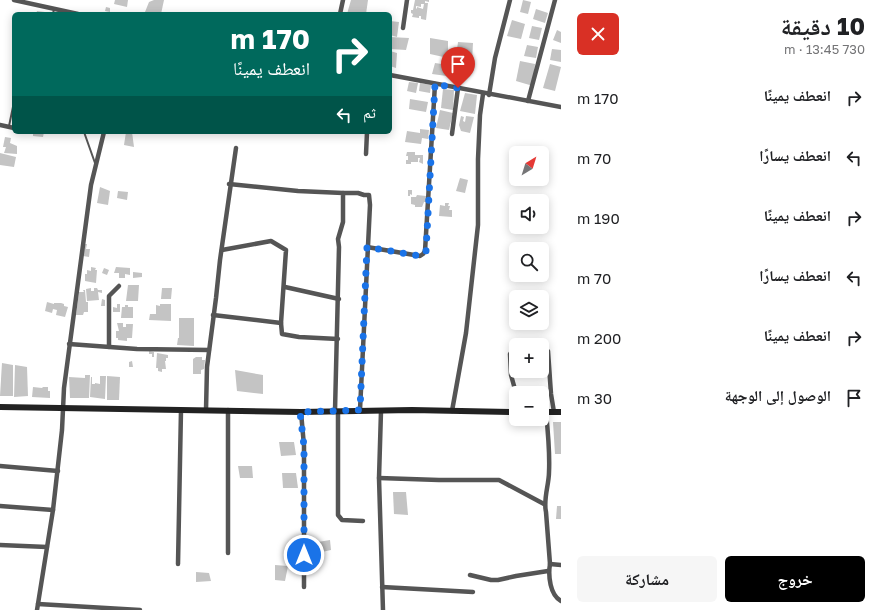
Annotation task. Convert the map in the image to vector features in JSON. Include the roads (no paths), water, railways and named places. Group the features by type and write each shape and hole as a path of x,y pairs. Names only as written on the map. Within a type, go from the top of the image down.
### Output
{"main road":[{"path":"0,407 300,412 360,410 509,412"}],"street":[{"path":"14,0 53,12"},
{"path":"340,12 342,0"},
{"path":"403,28 407,0"},
{"path":"490,94 495,58 510,0"},
{"path":"528,101 555,0"},
{"path":"392,75 483,94 561,107"},
{"path":"367,247 420,256 426,251 435,84"},
{"path":"452,134 458,88"},
{"path":"452,411 466,333 478,225 478,159 480,115 483,94"},
{"path":"0,125 12,127"},
{"path":"37,610 58,471 62,430 62,408 69,344 91,185 104,134"},
{"path":"366,154 367,134"},
{"path":"206,410 206,381 213,315 236,148"},
{"path":"230,184 298,191 369,195 370,218 367,247 360,410"},
{"path":"343,193 342,227 338,239 339,299 335,387 337,411 338,515 342,520 364,521"},
{"path":"222,250 271,241 286,250 281,323 284,335 338,339"},
{"path":"109,347 109,296 119,286"},
{"path":"284,287 339,299"},
{"path":"213,315 281,323"},
{"path":"69,344 137,349 209,350"},
{"path":"549,365 551,394 558,412"},
{"path":"178,564 181,410"},
{"path":"228,410 228,553"},
{"path":"381,411 379,478 383,610"},
{"path":"300,412 304,446 304,587"},
{"path":"545,426 549,469 549,482 544,504 550,564 548,572 553,593 557,599 561,601"},
{"path":"0,466 58,471"},
{"path":"379,478 479,481 499,480 544,504"},
{"path":"0,506 53,510"},
{"path":"0,545 47,547"},
{"path":"550,564 561,565"},
{"path":"470,575 491,580 498,580 548,572"},
{"path":"382,587 473,592"},
{"path":"38,604 140,610"}],"lane":[{"path":"9,126 12,112"},
{"path":"85,134 96,166"}]}
